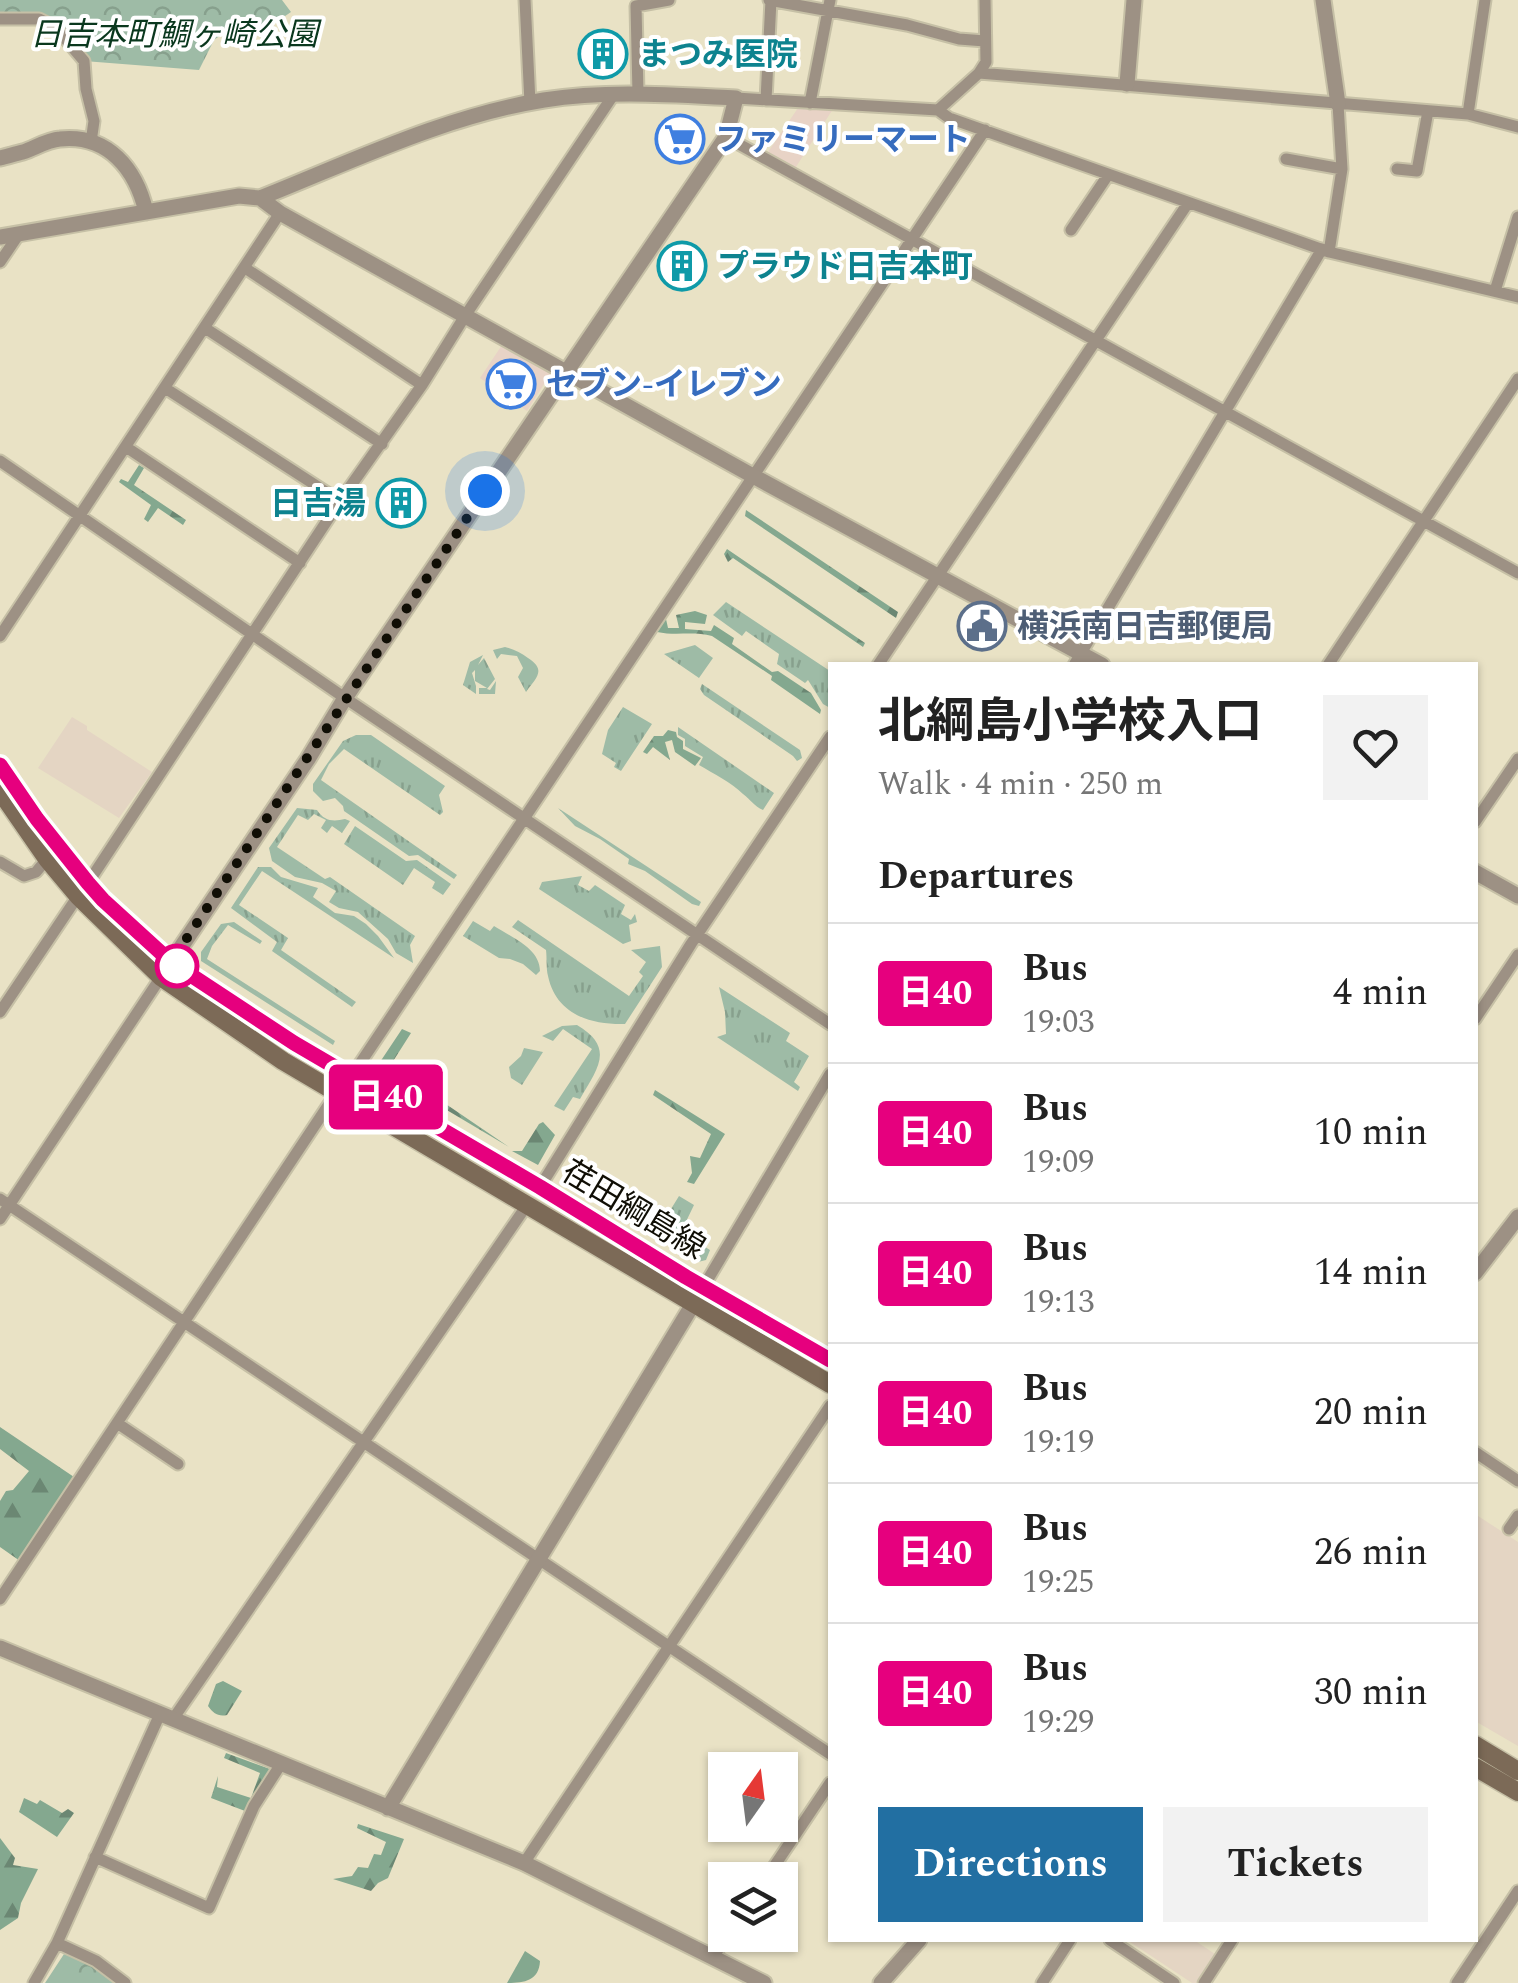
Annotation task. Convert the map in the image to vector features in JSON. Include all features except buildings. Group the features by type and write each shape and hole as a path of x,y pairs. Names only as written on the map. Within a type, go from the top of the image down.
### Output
{"main road":[{"name":"荏田綱島線","path":"0,765 83,889"},
{"name":"荏田綱島線","path":"0,791 47,859 166,969 283,1061 828,1383"},
{"name":"荏田綱島線","path":"166,969 828,1359"},
{"path":"1478,1747 1518,1771"},
{"path":"1478,1769 1518,1792"}],"street":[{"path":"526,0 530,103"},
{"path":"638,94 636,6 669,0"},
{"path":"766,100 770,0 828,5 985,42"},
{"path":"938,110 979,74 986,62 985,0"},
{"path":"1128,84 1134,0"},
{"path":"260,198 464,316 939,575 1077,659 1326,250 1342,169 1338,104 1323,0"},
{"path":"1468,114 1485,0"},
{"path":"810,103 828,5"},
{"path":"0,19 39,18 55,28 84,61 94,121 91,142"},
{"path":"979,74 1468,114 1518,127"},
{"path":"0,1012 614,94"},
{"path":"0,237 239,196 260,198 434,128 491,111 530,103 638,94 938,110 949,118 1326,250 1518,297"},
{"path":"0,1219 4,1202 166,969 345,698 726,138 736,98"},
{"path":"1397,169 1416,171 1428,111"},
{"path":"352,1076 985,130"},
{"path":"0,158 58,138 91,142 114,154 130,170 142,193 146,212"},
{"path":"726,138 1518,574"},
{"path":"1286,159 1342,169"},
{"path":"1071,230 1108,175"},
{"path":"880,662 1188,203"},
{"path":"0,636 280,213"},
{"path":"1495,291 1518,217"},
{"path":"0,262 19,234"},
{"path":"245,268 422,385"},
{"path":"205,328 382,444"},
{"path":"1330,662 1518,378"},
{"path":"165,388 340,501"},
{"path":"126,447 300,563"},
{"path":"0,462 828,1023"},
{"path":"540,1187 697,935 828,740"},
{"path":"1478,818 1518,759"},
{"path":"0,862 24,876 36,872 47,859"},
{"path":"1478,874 1518,896"},
{"path":"1478,1014 1518,955"},
{"path":"388,1808 828,1077"},
{"path":"0,1600 337,1092"},
{"path":"4,1202 828,1753"},
{"path":"34,1983 166,1717 364,1442 527,1206"},
{"path":"1478,1269 1518,1217"},
{"path":"524,1864 828,1409"},
{"path":"117,1423 178,1464"},
{"path":"1478,1454 1518,1480"},
{"path":"1509,1528 1518,1516"},
{"path":"0,1648 524,1864 764,1983"},
{"path":"96,1857 209,1908 254,1806 281,1764"},
{"path":"777,1862 828,1786"},
{"path":"1457,1983 1518,1892"},
{"path":"881,1983 917,1942"},
{"path":"1042,1983 1069,1942"},
{"path":"1113,1942 1174,1983"},
{"path":"1204,1983 1231,1942"},
{"path":"57,1943 96,1961 125,1983"},
{"path":"713,1957 716,1952"}],"shaded area":[{"path":"798,108 833,109 794,170 766,155"},
{"path":"502,345 551,373 527,411 480,378"},
{"path":"72,717 152,772 119,818 38,768"},
{"path":"1478,1516 1518,1542 1518,1746 1478,1723"},
{"path":"1130,1942 1197,1942 1215,1954 1196,1983"}],"green space":[{"name":"日吉本町鯛ヶ崎公園","path":"0,0 282,0 291,12 266,29 240,21 214,40 199,70 84,61 39,19 0,19"},
{"path":"139,465 144,468 134,485 186,520 183,525 158,508 148,522 144,519 151,505 119,482 128,482"},
{"path":"746,510 898,612 896,618 745,516"},
{"path":"727,549 865,643 863,647 733,558 728,562 724,554"},
{"path":"726,602 828,670 828,707 808,680 805,683 777,664 779,654 746,631 742,636 713,615"},
{"path":"695,611 707,615 705,624 685,622 685,629 711,631 714,625 734,638 732,644 811,693 820,714 712,636 657,632 666,619 668,628 679,628 676,615"},
{"path":"695,645 713,658 699,678 664,654"},
{"path":"505,647 523,654 537,666 538,674 526,692 518,677 523,668 517,656 501,654 497,659 493,650"},
{"path":"483,655 478,665 484,658 495,679 487,689 496,681 495,694 479,694 479,688 487,688 475,681 475,670 472,673 476,694 463,685 470,662"},
{"path":"702,684 800,750 802,758 797,761 704,695"},
{"path":"623,707 652,724 621,771 602,754 608,730"},
{"path":"678,727 774,793 763,810 699,765 703,757 685,746"},
{"path":"668,730 676,732 683,741 683,749 701,758 695,766 675,752 672,740 665,742 670,760 653,747 647,754 643,752 654,736 663,736"},
{"path":"356,735 371,735 445,786 439,795 443,812 440,815 344,749 329,764 321,780 457,875 454,879 418,855 409,856 344,811 335,798 323,801 313,791 313,784 343,741"},
{"path":"297,808 317,810 329,820 350,821 342,833 332,826 327,833 321,828 326,820 314,814 308,820 298,815 277,847 325,879 330,877 415,936 410,945 413,963 396,953 388,939 358,912 329,902 336,891 322,883 295,877 272,861 269,848"},
{"path":"558,808 701,902 699,906 628,864 629,859 575,826"},
{"path":"355,826 406,861 417,860 451,884 443,895 432,888 435,882 414,868 403,885 344,844"},
{"path":"258,867 271,867 281,877 318,888 313,897 335,913 354,916 366,924 394,958 262,871 239,905 288,938 281,950 356,1002 352,1007 272,951 277,942 231,908"},
{"path":"582,876 578,885 589,891 595,885 625,905 621,914 631,920 635,914 637,922 629,925 631,941 623,944 539,889 542,882"},
{"path":"518,920 629,996 643,976 639,972 646,962 631,950 660,946 662,967 625,1024 587,1019 558,1000 548,976 546,950 512,927"},
{"path":"473,921 490,931 494,926 523,944 535,956 540,971 536,975 523,964 499,958 463,936"},
{"path":"234,922 262,941 260,944 228,925 207,959 335,1041 333,1045 201,961 201,952 221,924"},
{"path":"719,987 790,1033 786,1041 809,1056 794,1082 800,1087 798,1091 717,1037 726,1034"},
{"path":"577,1025 596,1042 600,1059 580,1099 573,1097 564,1111 554,1106 592,1049 563,1029 553,1041 542,1036 562,1026"},
{"path":"402,1029 411,1033 390,1066 509,1147 376,1068"},
{"path":"524,1048 543,1052 522,1085 511,1078 509,1067"},
{"path":"655,1090 725,1134 694,1184 687,1182 692,1173 690,1156 700,1158 711,1134 653,1095"},
{"path":"543,1122 555,1135 538,1165 512,1151 522,1151"},
{"path":"679,1196 694,1205 681,1232 710,1250 706,1260 698,1262 655,1235"},
{"path":"0,1427 74,1477 20,1561 0,1547 0,1501 29,1471 0,1449"},
{"path":"223,1681 242,1691 227,1715 216,1714 208,1706 216,1684"},
{"path":"226,1753 270,1769 254,1802 245,1811 211,1798 218,1776 217,1787 251,1798 260,1773 224,1758"},
{"path":"24,1798 37,1804 40,1800 62,1813 68,1809 74,1813 57,1837 19,1812"},
{"path":"358,1824 404,1839 388,1878 371,1891 333,1879 352,1876 358,1867 368,1868 374,1854 381,1855 386,1842 357,1828"},
{"path":"0,1838 15,1858 13,1865 38,1869 18,1918 0,1930"},
{"path":"525,1951 540,1961 537,1973 525,1981 507,1983"},
{"path":"64,1954 94,1966 114,1983 45,1983"}],"bus line":[{"name":"日40","path":"0,765 88,883 171,962 294,1043 828,1359"}],"place":[{"name":"まつみ医院","path":"603,54"},
{"name":"ファミリーマート","path":"680,139"},
{"name":"プラウド日吉本町","path":"682,266"},
{"name":"セブン-イレブン","path":"511,384"},
{"name":"日吉湯","path":"401,503"},
{"name":"横浜南日吉郵便局","path":"982,626"}],"route":[{"path":"177,966 171,962 485,491"}]}
